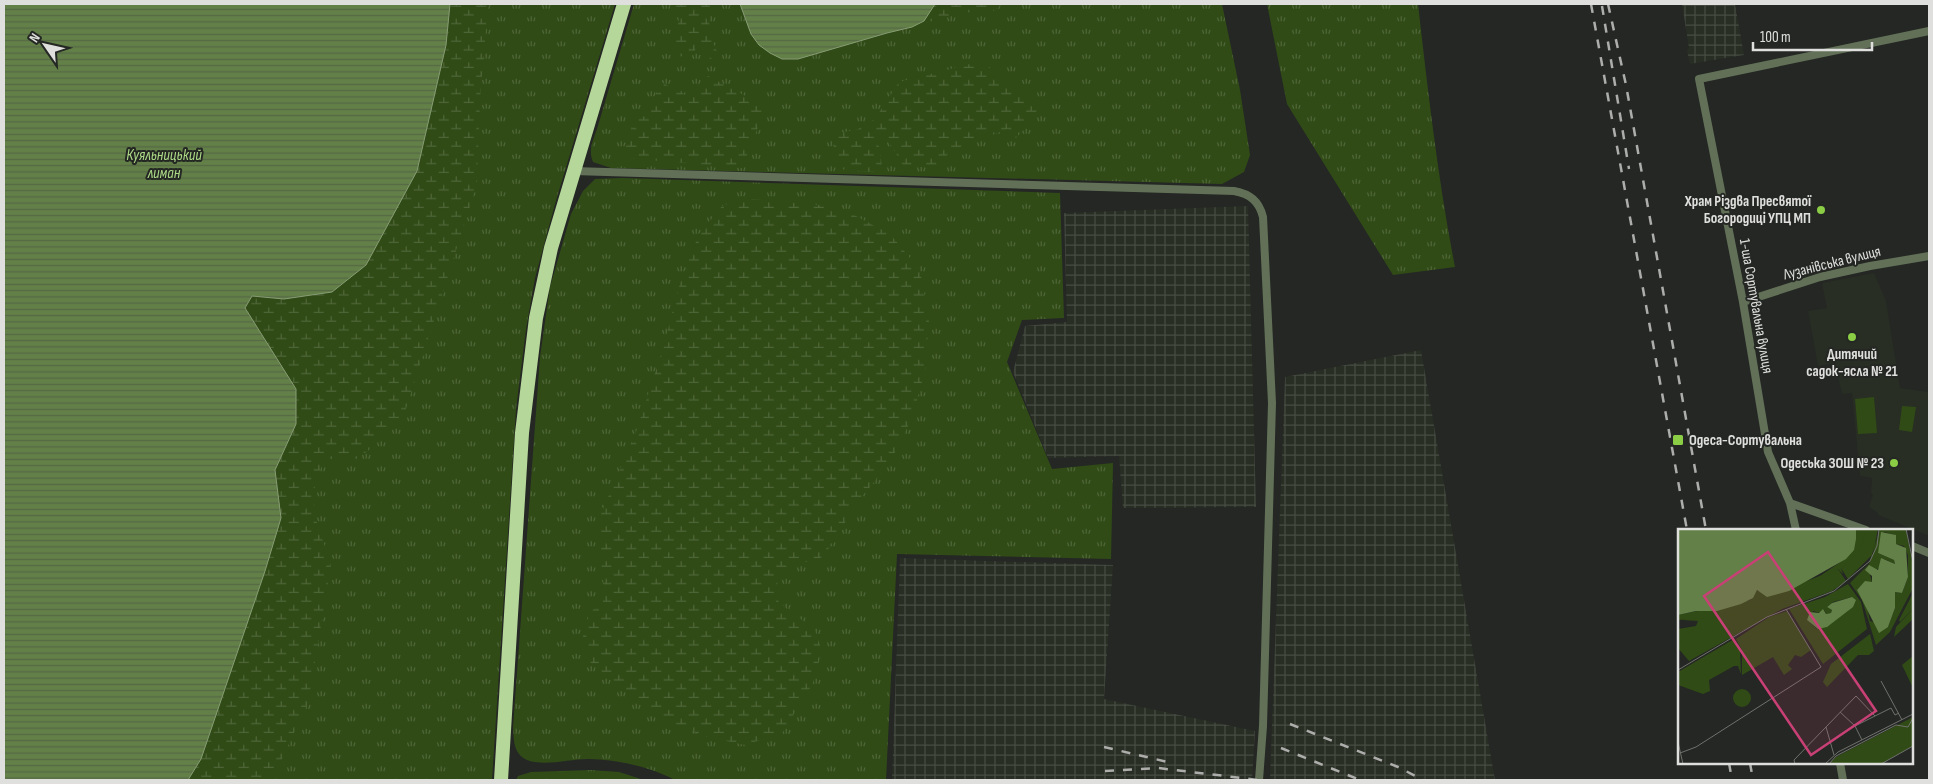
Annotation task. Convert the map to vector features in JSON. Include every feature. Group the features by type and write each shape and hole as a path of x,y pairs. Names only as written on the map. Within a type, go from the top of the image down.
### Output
{"highway":[{"path":"501,780 522,433 536,318 552,248 573,171 624,4"}],"street":[{"name":"1-ша Сортувальна вулиця","path":"1796,529 1790,503 1768,452 1743,302 1699,79 1929,31"},
{"path":"573,171 1234,191 1249,196 1257,202 1263,217 1272,403 1263,716 1259,780"},
{"name":"Лузанівська вулиця","path":"1743,302 1820,277 1929,256"},
{"path":"1790,503 1863,529"},
{"path":"1913,546 1929,553"},
{"path":"1840,764 1843,780"}],"shaded area":[{"path":"1682,4 1735,4 1744,55 1690,64"},
{"path":"1248,206 1256,507 1123,508 1119,456 1048,458 1013,372 1025,326 1067,322 1064,213"},
{"path":"1874,273 1886,301 1900,388 1929,392 1929,536 1878,515 1869,507 1873,495 1871,493 1872,478 1860,476 1852,393 1842,394 1835,363 1818,366 1808,311 1827,308 1822,283"},
{"path":"1421,350 1495,780 1270,780 1285,377"},
{"path":"900,558 1113,565 1104,699 1255,731 1252,780 892,780"}],"green space":[{"path":"450,4 615,4 555,204 535,278 526,329 516,409 492,780 256,780 307,470 437,239"},
{"path":"450,4 488,4 480,99 477,184 405,412 369,450 356,459 326,459 315,479 314,514 331,565 308,703 272,780 188,780 201,759 281,518 275,470 296,424 296,389 245,308 252,296 284,299 417,171 446,45"},
{"path":"634,4 740,4 745,19 782,59 798,59 912,27 935,4 1222,4 1240,90 1250,155 1244,172 1222,184 611,168 593,162 591,149"},
{"path":"669,4 710,4 710,30 713,43 719,55 718,60 710,59 703,45 696,48 691,58 673,55 680,11"},
{"path":"935,4 1000,4 999,7 987,15 970,12 912,27 924,21"},
{"path":"1267,4 1418,4 1438,169 1455,267 1393,275 1287,104"},
{"path":"974,63 989,67 1028,98 1039,113 1016,138 1008,129 950,151 939,167 904,167 883,132 877,135 883,173 838,169 832,135 858,129 875,119 899,82"},
{"path":"708,76 766,107 742,168 626,158 626,143 634,121 647,115 661,82 688,96"},
{"path":"623,178 1060,193 1064,318 1022,320 1007,362 1052,469 1113,463 1111,559 897,554 886,780 675,780 645,768 612,761 583,759 545,763 536,762 522,757 517,751 514,744 513,728 540,357 550,287 571,214 583,191 595,179"},
{"path":"753,199 820,205 854,215 890,234 920,270 929,320 925,371 912,418 889,464 859,500 829,548 819,560 800,563 786,570 777,584 778,601 790,612 814,628 822,651 812,685 782,733 745,745 708,737 675,726 644,705 591,663 585,647 582,630 592,611 603,602 600,516 636,432 664,345 680,283 699,234 723,205"},
{"path":"1874,397 1877,433 1858,434 1855,399"},
{"path":"1902,406 1916,407 1912,432 1899,430"},
{"path":"591,770 619,772 644,780 516,780 518,776 531,772"}],"water":[{"name":"Куяльницький лиман","path":"4,4 450,4 446,45 417,171 366,265 332,292 284,299 252,296 245,308 296,389 296,424 275,470 281,518 265,571 201,759 188,780 4,780"},
{"path":"740,4 935,4 924,21 912,27 798,59 782,59 759,45 751,34"}],"railway":[{"path":"1591,4 1687,529"},
{"path":"1608,4 1626,85 1706,529"},
{"path":"1602,6 1629,169"},
{"path":"1290,724 1398,767 1423,780"},
{"path":"1104,747 1172,763"},
{"path":"1281,748 1360,780"},
{"path":"1729,764 1732,780"},
{"path":"1750,764 1753,780"},
{"path":"1105,771 1158,768 1258,780"}],"place":[{"name":"Храм Різдва Пресвятої Богородиці УПЦ МП","path":"1821,210"},
{"name":"Дитячий садок-ясла № 21","path":"1852,337"},
{"name":"Одеса-Сортувальна","path":"1678,440"},
{"name":"Одеська ЗОШ № 23","path":"1894,463"}]}
